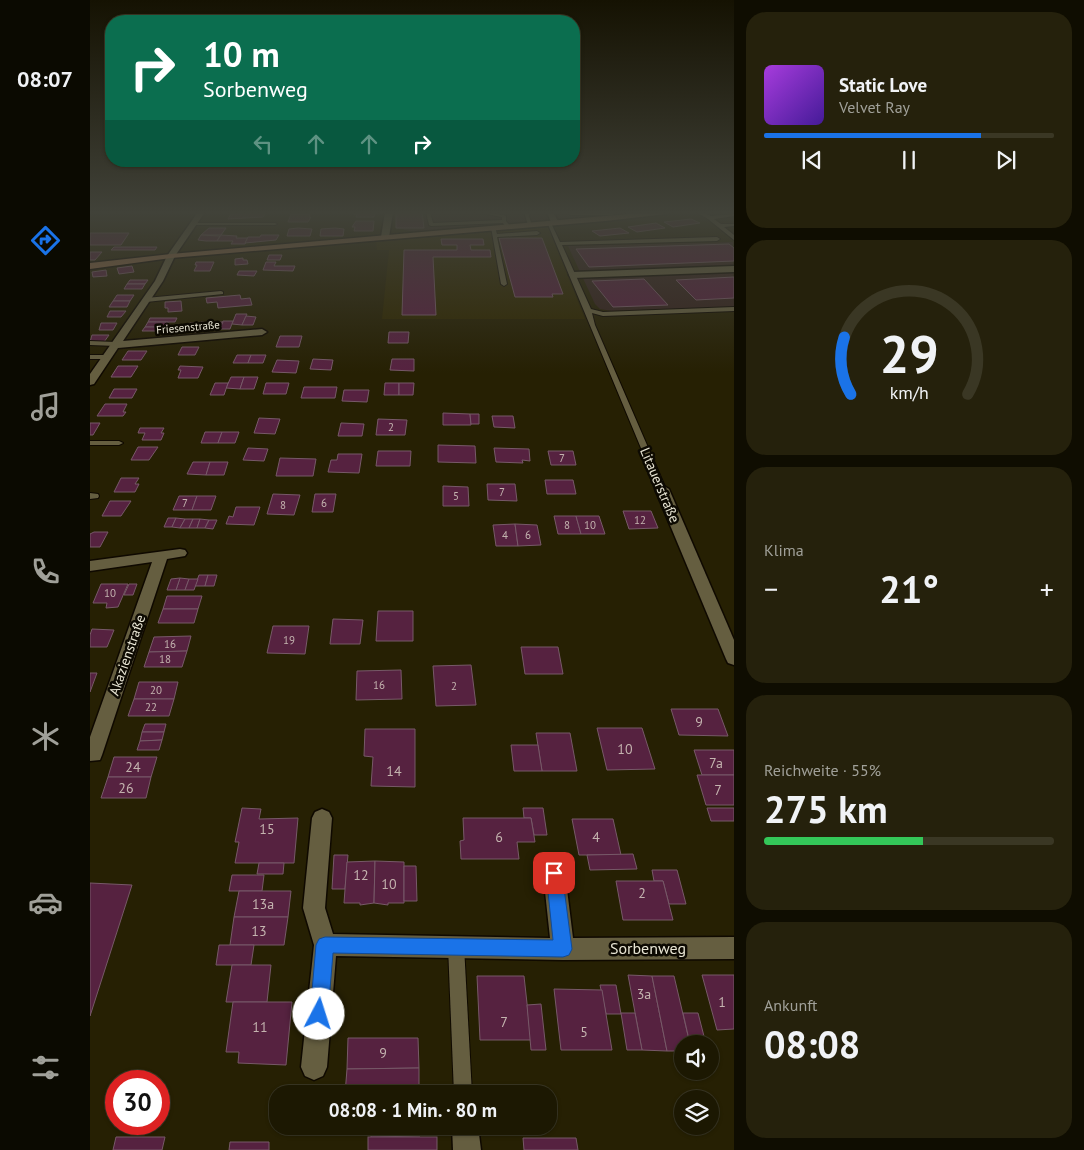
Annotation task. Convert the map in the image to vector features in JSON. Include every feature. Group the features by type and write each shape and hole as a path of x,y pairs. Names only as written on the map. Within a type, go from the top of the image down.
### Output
{"street":[{"path":"90,382 159,281 166,266"},
{"path":"573,275 734,269"},
{"name":"Friesenstraße","path":"116,344 262,332"},
{"name":"Litauerstraße","path":"662,489 734,659"},
{"path":"91,567 180,553"},
{"name":"Akazienstraße","path":"93,755 161,556"},
{"path":"314,1067 325,945 314,908 322,818"},
{"path":"554,873 563,949"},
{"name":"Sorbenweg","path":"325,945 563,949 734,948"},
{"path":"466,1135 467,1150"}],"lane":[{"path":"500,266 504,284"},
{"name":"Litauerstraße","path":"569,266 662,489"},
{"path":"146,300 221,293"},
{"path":"588,310 603,314 734,309"},
{"path":"90,343 116,344"},
{"path":"90,357 106,359"},
{"path":"90,361 106,359"},
{"path":"90,443 119,443"},
{"path":"456,946 463,1085"}],"shaded area":[{"path":"387,266 564,266 585,319 382,319"},
{"path":"577,266 733,266 734,307 612,311 600,309 595,304"}],"building":[{"path":"132,266 134,272 119,274 117,268"},
{"path":"197,266 212,266 210,271 194,271"},
{"path":"265,266 295,266 293,271 263,270"},
{"path":"404,266 433,266 436,315 402,315"},
{"path":"507,266 552,266 563,294 552,294 553,297 515,297"},
{"path":"588,266 621,266 589,267"},
{"path":"106,270 107,276 93,277 92,272"},
{"path":"239,271 257,271 254,276 237,275"},
{"path":"734,277 734,298 696,300 676,280"},
{"path":"644,279 668,305 613,307 592,281"},
{"path":"130,280 148,280 145,284 127,284"},
{"path":"127,284 145,284 142,289 124,289"},
{"path":"117,295 134,295 130,301 113,301"},
{"path":"240,295 241,299 250,298 252,305 218,308 217,302 207,303 206,298"},
{"path":"113,301 130,301 127,307 109,307"},
{"path":"181,301 182,311 168,312 168,308 165,308 165,302"},
{"path":"110,311 126,311 121,317 107,317"},
{"path":"236,314 247,314 242,325 232,324"},
{"path":"246,316 256,317 253,325 242,325"},
{"path":"150,318 177,318 175,322 148,322"},
{"path":"223,321 233,321 230,329 219,329"},
{"path":"148,322 168,322 166,327 145,327"},
{"path":"201,322 211,323 207,331 197,331"},
{"path":"212,322 223,322 219,330 208,330"},
{"path":"101,323 117,323 113,330 99,330"},
{"path":"190,323 201,323 196,332 186,332"},
{"path":"145,327 166,327 163,331 142,331"},
{"path":"389,332 409,332 408,343 388,343"},
{"path":"92,335 109,335 104,342 90,342"},
{"path":"280,336 302,336 299,347 276,347"},
{"path":"182,347 199,347 195,355 178,355"},
{"path":"128,351 147,351 141,360 122,360"},
{"path":"237,355 251,355 248,363 233,363"},
{"path":"251,355 266,355 263,363 248,363"},
{"path":"313,359 333,360 331,370 310,369"},
{"path":"392,359 414,359 414,371 390,370"},
{"path":"277,360 299,361 296,373 272,372"},
{"path":"118,366 138,366 131,377 111,377"},
{"path":"180,366 203,367 198,378 178,378 181,370 178,370"},
{"path":"231,377 244,377 240,389 226,388"},
{"path":"244,377 258,377 254,389 240,389"},
{"path":"215,383 228,383 224,395 210,395"},
{"path":"266,383 289,383 286,394 263,394"},
{"path":"385,383 399,383 399,395 384,395"},
{"path":"399,383 414,383 413,395 399,395"},
{"path":"304,387 337,387 335,398 301,398"},
{"path":"114,389 137,389 132,398 109,398"},
{"path":"344,390 369,390 367,402 342,401"},
{"path":"105,404 127,404 123,412 126,412 123,416 97,416"},
{"path":"443,413 470,414 471,425 443,425"},
{"path":"470,414 479,414 479,424 471,424"},
{"path":"492,416 513,416 515,428 494,427"},
{"path":"259,418 280,419 275,434 254,433"},
{"path":"378,419 407,420 405,435 376,435"},
{"path":"90,423 100,423 93,435 90,435"},
{"path":"341,423 364,424 362,436 338,436"},
{"path":"140,428 164,428 161,433 164,433 161,440 142,440 145,433 138,433"},
{"path":"205,432 222,432 218,443 201,443"},
{"path":"222,432 239,432 235,443 218,443"},
{"path":"438,445 475,446 476,463 438,462"},
{"path":"138,447 158,447 149,460 131,460"},
{"path":"248,448 268,449 264,461 243,460"},
{"path":"494,448 529,449 530,461 522,460 523,463 496,462"},
{"path":"378,451 411,451 410,466 376,466"},
{"path":"548,451 573,451 576,465 551,465"},
{"path":"338,454 362,454 359,473 328,472 331,460 337,460"},
{"path":"280,458 316,459 313,476 276,476"},
{"path":"193,462 210,462 206,475 187,474"},
{"path":"210,462 228,462 224,475 206,475"},
{"path":"121,478 139,478 135,484 139,484 135,492 114,492"},
{"path":"545,480 573,480 576,494 547,494"},
{"path":"487,484 515,484 517,501 488,500"},
{"path":"443,486 468,487 469,506 443,506"},
{"path":"273,494 300,495 294,515 267,514"},
{"path":"315,494 336,494 333,512 312,512"},
{"path":"179,496 197,496 192,510 173,510"},
{"path":"197,496 216,496 211,510 192,510"},
{"path":"110,501 131,501 121,516 102,516"},
{"path":"236,507 260,507 254,525 226,524 229,516 233,517"},
{"path":"623,511 651,511 658,528 629,529"},
{"path":"554,516 576,516 581,534 558,534"},
{"path":"576,516 599,516 605,534 581,534"},
{"path":"168,518 176,518 172,527 164,527"},
{"path":"176,518 185,519 180,528 172,527"},
{"path":"185,519 193,519 189,528 180,528"},
{"path":"193,519 200,519 197,528 189,528"},
{"path":"200,519 209,520 205,528 197,528"},
{"path":"209,520 217,520 213,529 205,528"},
{"path":"515,524 518,546 496,546 493,525"},
{"path":"515,524 537,525 541,545 518,546"},
{"path":"94,532 108,532 100,547 90,547 90,534"},
{"path":"199,575 208,575 205,586 195,586"},
{"path":"208,575 217,575 214,586 205,586"},
{"path":"180,578 189,579 185,590 176,590"},
{"path":"180,578 176,590 167,590 171,579"},
{"path":"189,579 198,579 194,590 185,590"},
{"path":"101,584 128,584 118,607 106,608 107,603 93,603"},
{"path":"129,584 137,584 133,595 124,595"},
{"path":"167,596 202,596 198,609 163,609"},
{"path":"163,609 198,609 194,623 158,623"},
{"path":"378,611 413,611 413,641 376,641"},
{"path":"333,619 363,620 360,644 330,644"},
{"path":"273,626 309,626 305,654 267,653"},
{"path":"92,629 114,630 107,647 90,647"},
{"path":"191,636 187,651 149,652 154,637"},
{"path":"521,647 558,647 563,674 525,674"},
{"path":"187,651 182,667 144,667 149,652"},
{"path":"471,665 476,705 436,706 433,666"},
{"path":"401,670 402,699 356,700 357,671"},
{"path":"90,673 97,673 90,692"},
{"path":"139,682 178,682 174,699 134,699"},
{"path":"134,699 174,699 169,716 128,716"},
{"path":"671,709 718,709 728,736 679,735"},
{"path":"145,724 166,724 164,732 142,732"},
{"path":"597,728 642,728 655,769 607,770"},
{"path":"365,729 415,729 415,787 371,786 373,757 364,756"},
{"path":"142,732 164,732 162,740 140,741"},
{"path":"536,733 570,733 577,771 542,771"},
{"path":"162,740 159,750 137,750 140,741"},
{"path":"511,745 538,745 542,771 514,771"},
{"path":"694,750 734,750 734,775 702,775"},
{"path":"114,757 157,757 151,777 108,777"},
{"path":"697,775 734,775 734,805 706,805"},
{"path":"108,777 151,777 146,798 101,798"},
{"path":"242,808 261,809 259,819 298,818 294,863 235,863 239,842 235,842"},
{"path":"523,808 543,808 547,835 534,835 531,818 524,818"},
{"path":"707,808 734,808 734,821 711,821"},
{"path":"463,818 531,818 535,842 517,842 519,859 461,859 460,841 464,840"},
{"path":"572,819 613,819 621,855 579,855"},
{"path":"633,854 637,869 590,870 587,855"},
{"path":"334,855 348,855 345,889 332,889"},
{"path":"375,861 374,903 360,905 360,903 344,903 347,862"},
{"path":"375,861 404,862 404,903 388,903 388,905 374,903"},
{"path":"259,863 284,863 283,874 257,874"},
{"path":"404,866 416,866 417,901 404,901"},
{"path":"652,870 677,870 686,904 669,904 663,881 654,881"},
{"path":"232,875 264,875 262,891 229,891"},
{"path":"616,881 663,881 673,920 623,920"},
{"path":"90,883 132,885 90,1016"},
{"path":"239,891 291,891 288,917 234,917"},
{"path":"234,917 288,917 284,945 230,945"},
{"path":"219,945 254,945 251,965 216,965"},
{"path":"232,965 271,965 267,1002 226,1002"},
{"path":"628,975 652,976 667,1051 642,1050"},
{"path":"702,975 734,975 734,1029 717,1030"},
{"path":"477,976 524,976 531,1040 480,1040"},
{"path":"652,976 674,976 688,1035 674,1035 674,1051 667,1051"},
{"path":"600,985 616,985 621,1014 606,1014"},
{"path":"554,989 602,990 612,1050 561,1050"},
{"path":"233,1002 292,1002 286,1065 238,1063 239,1052 226,1052"},
{"path":"541,1004 546,1050 531,1050 527,1005"},
{"path":"621,1013 635,1013 642,1050 627,1050"},
{"path":"683,1013 698,1013 704,1035 688,1035"},
{"path":"348,1038 418,1038 419,1068 347,1069"},
{"path":"419,1068 419,1085 346,1085 347,1069"},
{"path":"371,1135 420,1135 420,1136 371,1137"},
{"path":"116,1137 165,1137 162,1150 113,1150"},
{"path":"368,1137 437,1137 437,1150 368,1150"},
{"path":"523,1138 576,1138 578,1150 524,1150"},
{"path":"230,1142 269,1142 269,1150 229,1150"}],"route":[{"path":"319,1014 325,945 563,949 554,873"}]}
